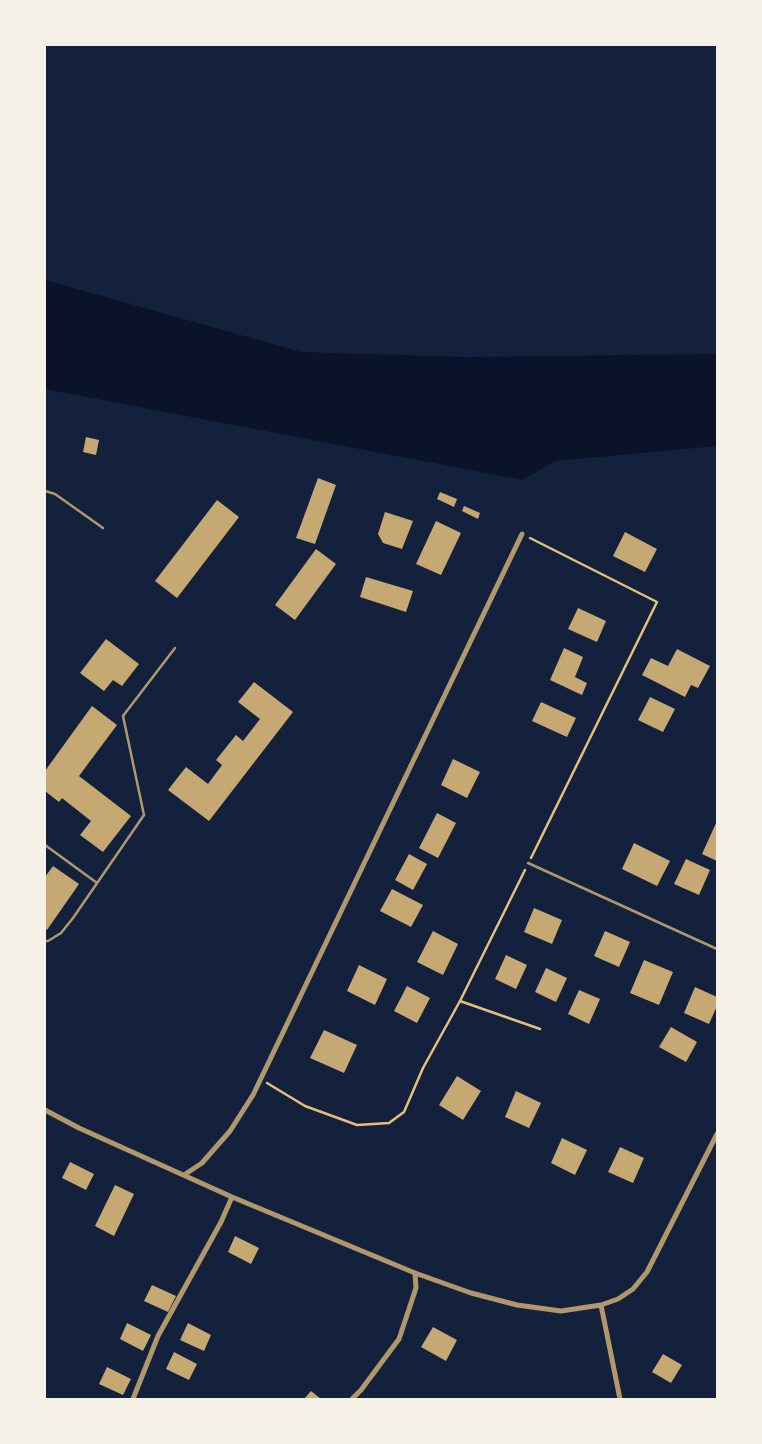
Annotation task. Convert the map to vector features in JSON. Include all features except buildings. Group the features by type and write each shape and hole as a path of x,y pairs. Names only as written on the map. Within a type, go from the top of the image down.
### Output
{"street":[{"path":"184,1175 202,1163 230,1131 253,1095 522,534"},
{"path":"45,1110 79,1128 232,1197 415,1272 471,1293 516,1305 561,1311 601,1305 618,1299 632,1289 647,1272 717,1134"},
{"path":"133,1399 158,1336 221,1222 232,1197"},
{"path":"352,1399 361,1390 399,1339 416,1288 415,1272"},
{"path":"601,1305 620,1399"}],"lane":[{"path":"45,492 55,494 103,528"},
{"path":"45,941 61,933 73,918 144,815 123,716 175,648"},
{"path":"45,845 97,883"},
{"path":"528,863 717,949"}],"path":[{"path":"260,1080 305,1106 357,1125 389,1123 404,1112 423,1068 460,1001 657,602 522,534"},
{"path":"460,1001 540,1029"}],"water":[{"path":"45,280 301,352 466,357 717,354 717,446 555,461 523,480 45,389"}]}
